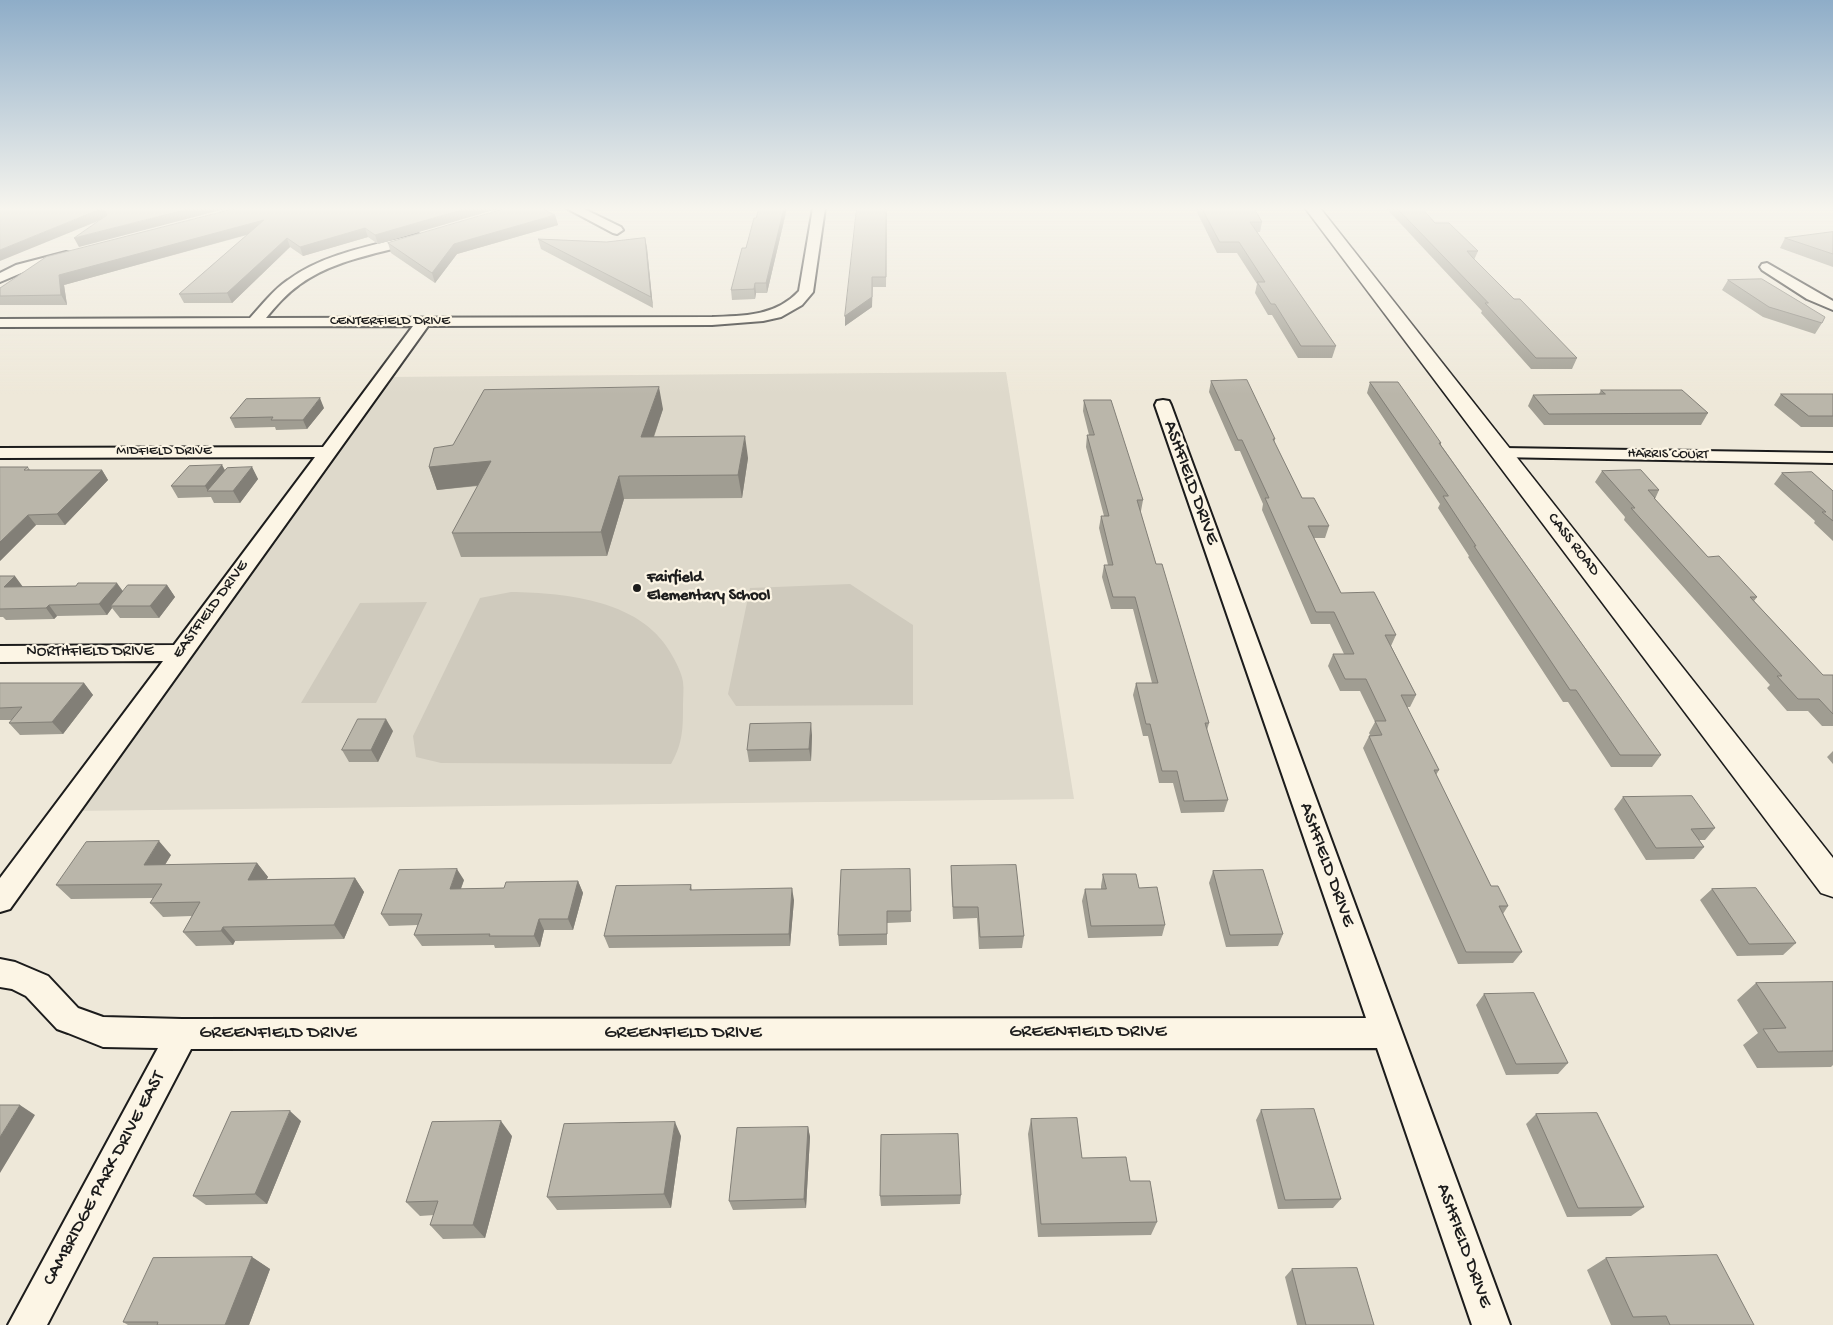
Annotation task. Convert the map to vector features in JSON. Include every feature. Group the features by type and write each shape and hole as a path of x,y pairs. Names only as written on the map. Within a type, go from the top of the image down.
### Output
{"street":[{"path":"0,278 18,270"},
{"path":"254,322 296,280 315,270"},
{"name":"CENTERFIELD DRIVE","path":"0,323 741,320 779,312 800,300 806,292 810,270"},
{"name":"CASS ROAD","path":"1360,270 1833,883"},
{"path":"1771,270 1812,296 1833,306"},
{"name":"EASTFIELD DRIVE","path":"0,900 424,322"},
{"name":"ASHFIELD DRIVE","path":"1162,405 1491,1325"},
{"name":"MIDFIELD DRIVE","path":"0,453 328,452"},
{"name":"HARRIS COURT","path":"1502,453 1832,459"},
{"name":"NORTHFIELD DRIVE","path":"0,654 180,653"},
{"name":"GREENFIELD DRIVE","path":"0,972 15,976 37,986 68,1019 102,1032 182,1034 1386,1033"},
{"name":"CAMBRIDGE PARK DRIVE EAST","path":"28,1325 182,1034"}],"shaded area":[{"name":"Fairfield Elementary School","path":"1006,372 1074,799 72,811 387,377"},
{"path":"850,584 913,625 913,705 736,706 728,694 750,588"},
{"path":"511,592 579,598 602,604 624,612 643,623 660,638 676,663 682,676 683,685 681,735 678,749 671,764 441,763 416,757 413,736 480,598"},
{"path":"427,602 376,703 301,703 360,603"}],"building":[{"path":"27,270 78,270 59,275 61,295 0,296 0,288"},
{"path":"207,270 252,270 227,293 179,294"},
{"path":"598,270 648,270 651,297"},
{"path":"736,270 769,270 766,283 755,283 754,289 731,290"},
{"path":"850,270 886,270 886,277 872,277 872,297 845,316"},
{"path":"1257,270 1283,270 1336,346 1301,346 1275,304 1271,304 1257,282 1265,282"},
{"path":"1456,270 1485,270 1514,299 1520,299 1577,358 1536,358 1485,303 1488,303"},
{"path":"1762,279 1825,317 1822,323 1769,307 1728,280"},
{"path":"1247,380 1302,498 1314,498 1329,526 1308,526 1341,593 1374,592 1396,635 1385,635 1416,695 1401,695 1439,770 1434,770 1491,886 1498,886 1508,906 1499,906 1522,952 1466,952 1369,736 1382,735 1375,721 1386,721 1366,679 1345,679 1333,654 1354,654 1334,612 1316,612 1265,498 1269,498 1242,440 1238,440 1211,381"},
{"path":"1370,382 1398,382 1441,443 1439,443 1661,755 1620,755 1576,690 1570,690 1443,496 1448,496"},
{"path":"659,387 641,437 745,436 738,475 619,476 601,532 452,533 491,461 429,467 434,448 453,445 484,390"},
{"path":"1601,390 1682,390 1708,413 1549,414 1533,395 1605,394"},
{"path":"1781,394 1833,394 1833,416 1809,416"},
{"path":"320,398 303,420 271,420 273,417 230,418 246,399"},
{"path":"1084,400 1111,400 1143,500 1137,500 1156,564 1162,564 1209,723 1205,723 1228,800 1184,801 1177,771 1162,771 1150,724 1146,724 1136,683 1158,683 1135,597 1113,597 1104,565 1113,565 1101,516 1109,516 1087,435 1094,435"},
{"path":"222,465 205,486 171,486 189,466"},
{"path":"0,467 28,467 24,470 102,470 57,514 28,515 0,542"},
{"path":"252,467 233,491 207,491 227,468"},
{"path":"1641,470 1659,490 1648,490 1654,498 1708,557 1719,556 1757,597 1750,597 1823,675 1833,675 1833,714 1819,699 1798,699 1777,676 1782,676 1631,508 1635,508 1602,471"},
{"path":"1812,472 1833,491 1833,521 1822,512 1826,512 1782,473"},
{"path":"0,576 15,576 4,587 76,586 78,583 117,583 99,604 49,605 46,608 0,609"},
{"path":"128,585 167,585 150,606 111,606"},
{"path":"0,683 84,683 52,722 9,723 22,707 0,708"},
{"path":"358,719 386,719 371,750 342,750"},
{"path":"811,723 809,749 747,750 750,724"},
{"path":"1692,796 1715,828 1691,829 1704,847 1656,848 1623,797"},
{"path":"159,841 144,865 257,863 248,880 355,878 334,925 223,927 221,931 183,932 200,902 150,903 162,884 56,885 86,842"},
{"path":"1016,865 1024,936 980,937 978,907 953,907 951,866"},
{"path":"457,869 450,889 504,888 506,882 578,881 568,919 539,919 534,936 489,936 490,934 414,935 422,914 381,914 399,870"},
{"path":"910,869 911,911 887,911 887,934 838,935 841,870"},
{"path":"1263,870 1283,934 1230,935 1213,871"},
{"path":"1103,874 1136,874 1139,888 1157,887 1165,925 1091,926 1085,889 1106,889"},
{"path":"691,885 690,890 792,888 789,934 604,936 616,886"},
{"path":"1756,888 1796,943 1749,944 1712,889"},
{"path":"1833,982 1833,1051 1778,1052 1763,1029 1786,1028 1756,983"},
{"path":"1534,993 1568,1063 1516,1064 1484,994"},
{"path":"0,1105 20,1105 0,1137"},
{"path":"1314,1109 1341,1199 1285,1200 1261,1110"},
{"path":"290,1111 255,1194 193,1196 231,1112"},
{"path":"1597,1113 1644,1207 1578,1208 1536,1114"},
{"path":"1077,1118 1082,1158 1126,1157 1130,1181 1150,1181 1157,1222 1041,1224 1031,1119"},
{"path":"501,1121 473,1225 430,1225 438,1201 406,1202 432,1122"},
{"path":"675,1122 664,1194 547,1197 564,1124"},
{"path":"808,1127 804,1199 729,1201 737,1128"},
{"path":"958,1134 961,1195 880,1196 881,1135"},
{"path":"1717,1255 1754,1325 1670,1325 1666,1316 1633,1317 1606,1258"},
{"path":"252,1257 225,1325 157,1325 158,1322 123,1322 153,1258"},
{"path":"1357,1268 1374,1325 1306,1325 1292,1269"}],"place":[{"name":"Fairfield Elementary School","path":"637,588"}]}
